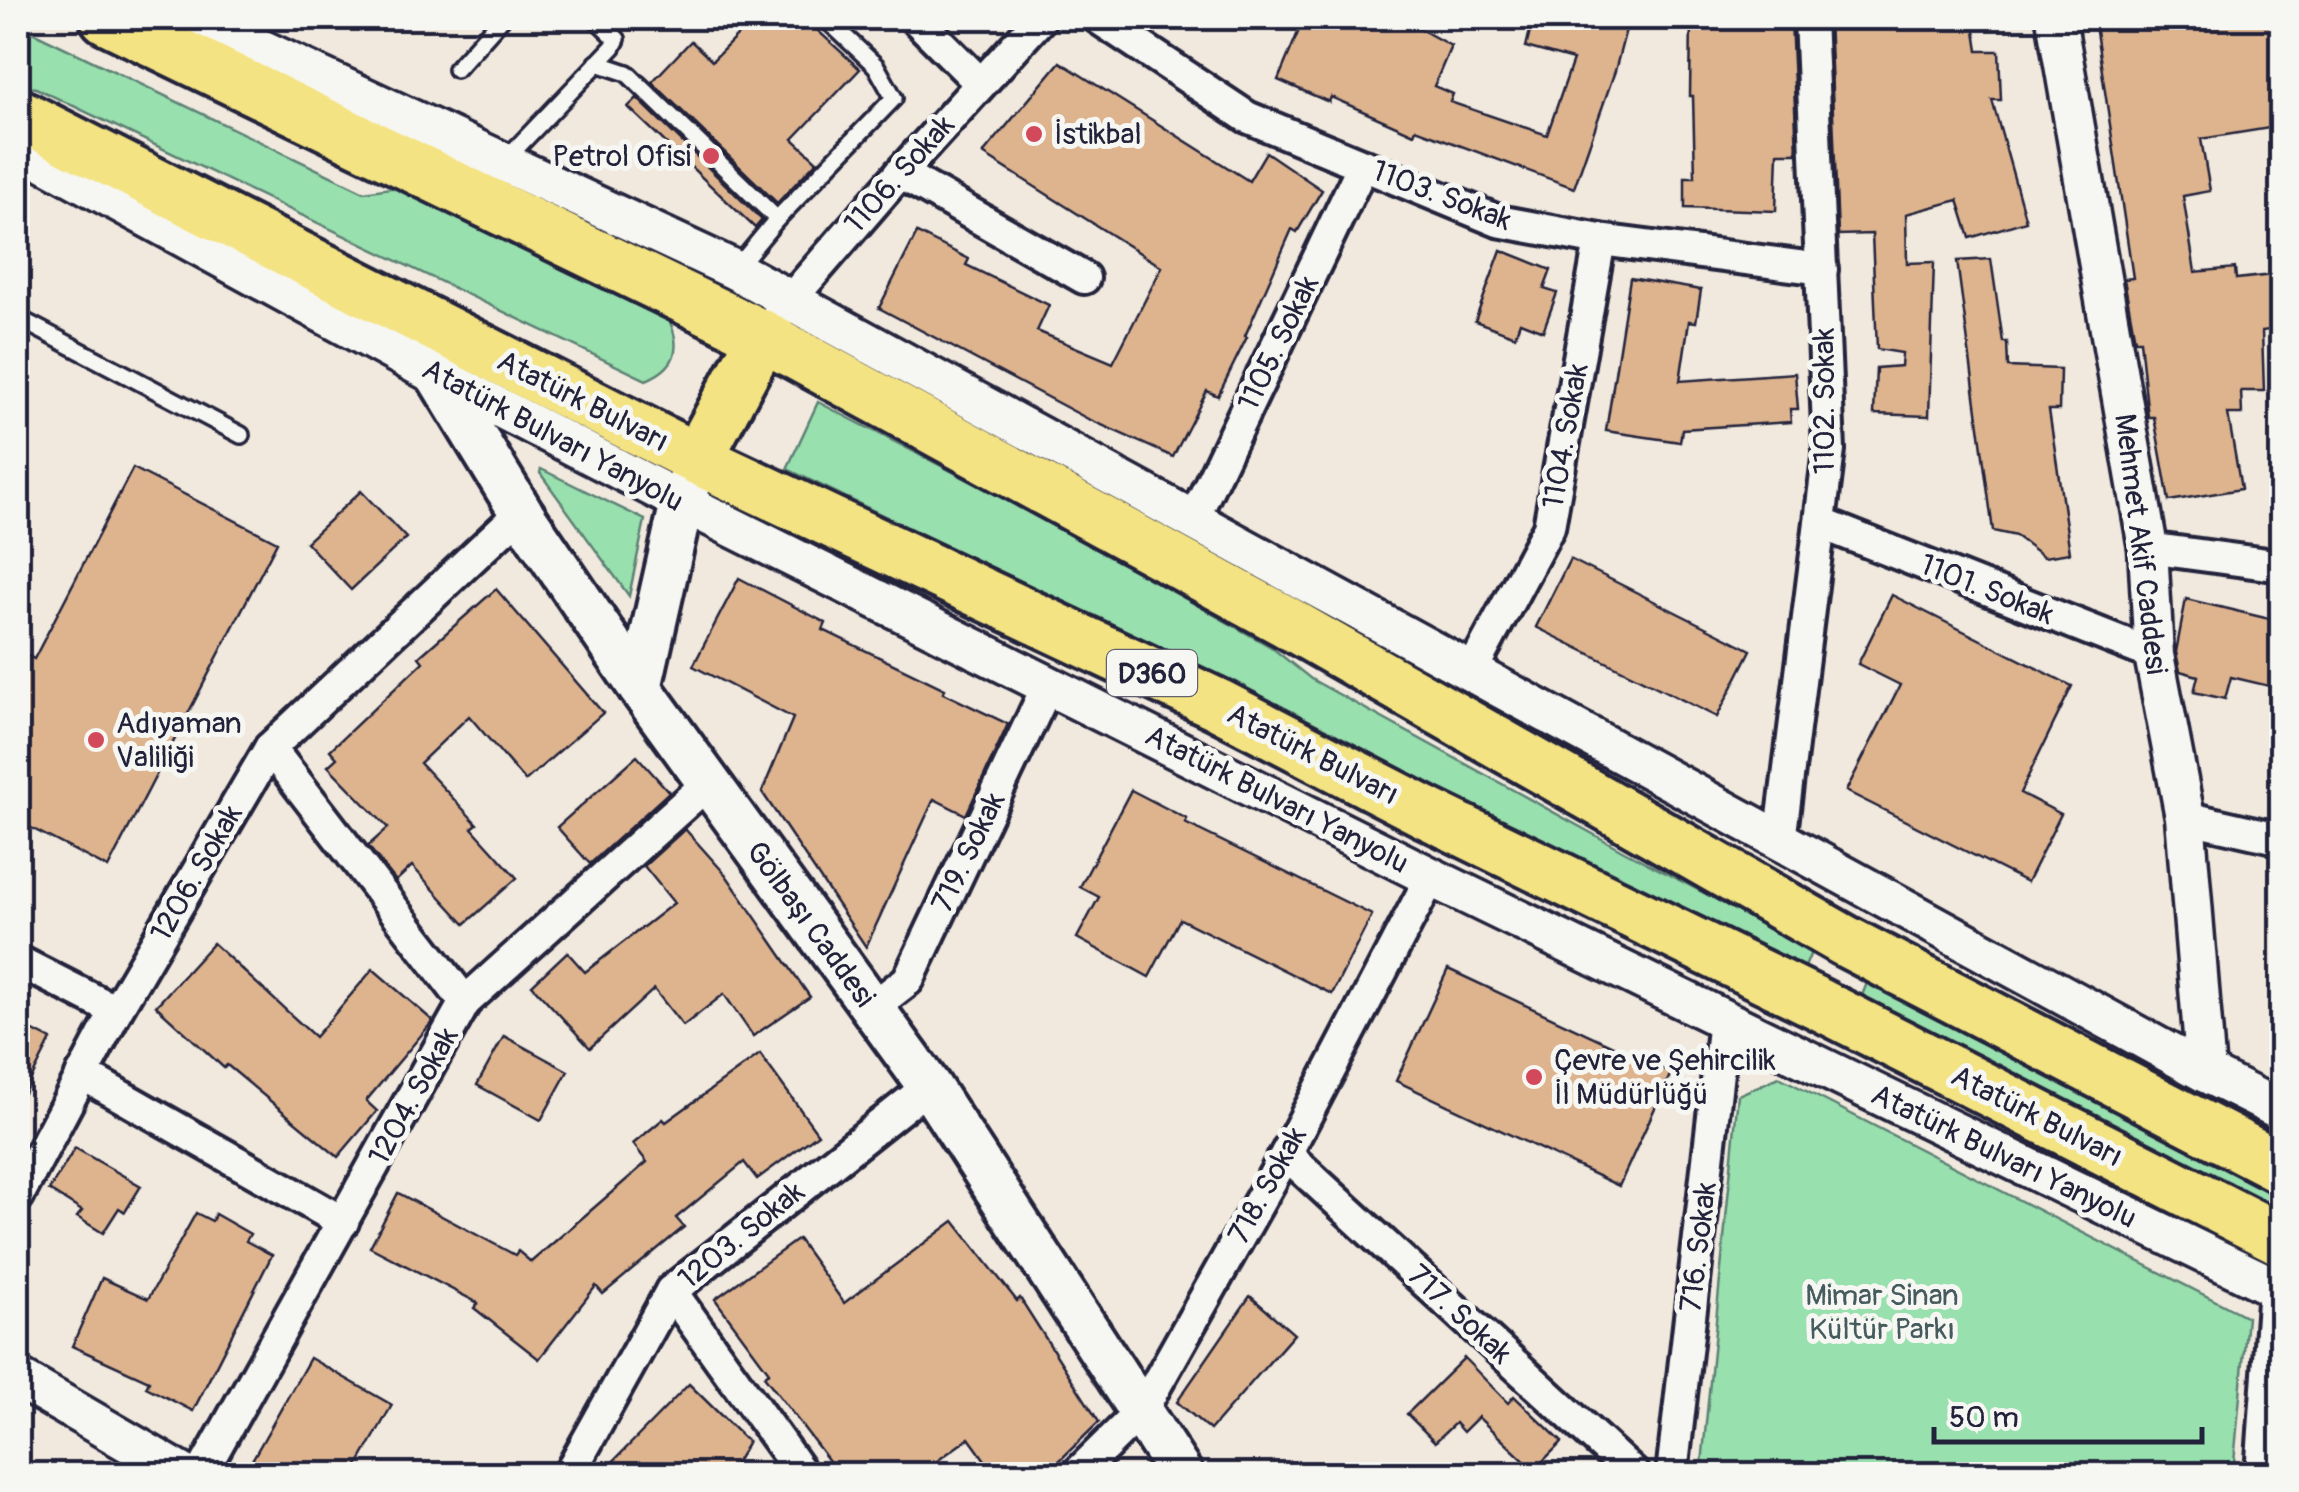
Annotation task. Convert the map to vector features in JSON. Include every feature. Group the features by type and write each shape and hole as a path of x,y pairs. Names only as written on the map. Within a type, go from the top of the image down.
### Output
{"highway":[{"path":"106,18 170,28 775,318 1285,621 1845,942 2282,1168"},
{"name":"Atatürk Bulvarı","path":"18,114 689,480 1217,704 1444,821 1816,1003 2279,1273"},
{"path":"689,480 775,318"}],"main road":[{"name":"Gölbaşı Caddesi","path":"438,376 521,512 640,688 929,1086 1181,1474"},
{"path":"640,688 689,480"}],"street":[{"path":"915,18 980,83"},
{"name":"1106. Sokak","path":"775,318 1041,18"},
{"name":"1103. Sokak","path":"1098,18 1247,116 1498,220 1600,240 1822,269"},
{"name":"1102. Sokak","path":"1780,841 1829,450 1810,18"},
{"name":"Mehmet Akif Caddesi","path":"2056,18 2148,548 2154,655 2185,817 2206,1074"},
{"path":"170,28 503,162 734,270 775,318 1194,520 2206,1074 2282,1110"},
{"name":"Atatürk Bulvarı Yanyolu","path":"18,146 438,376 689,480 1048,685 1432,877 1724,1020 2279,1273"},
{"name":"1105. Sokak","path":"1194,520 1363,166"},
{"path":"900,173 1084,278"},
{"name":"1104. Sokak","path":"1470,674 1549,527 1600,240"},
{"name":"1206. Sokak","path":"18,1196 116,1011 270,748 521,512"},
{"name":"1101. Sokak","path":"1820,523 2154,655"},
{"path":"2148,548 2282,566"},
{"name":"719. Sokak","path":"873,1007 908,980 1048,685"},
{"path":"270,748 466,1002"},
{"name":"1204. Sokak","path":"201,1474 466,1002 708,783"},
{"path":"2185,817 2282,839"},
{"name":"718. Sokak","path":"1076,1474 1142,1410 1286,1154 1432,877"},
{"path":"18,961 116,1011"},
{"name":"716. Sokak","path":"1672,1474 1724,1020"},
{"path":"82,1074 342,1222"},
{"name":"1203. Sokak","path":"569,1474 671,1291 929,1086"},
{"name":"717. Sokak","path":"1286,1154 1634,1474"},
{"path":"2261,1474 2279,1273"},
{"path":"671,1291 802,1474"},
{"path":"18,1378 184,1474"}],"lane":[{"path":"456,69 502,18"},
{"path":"503,162 617,40 595,18"},
{"path":"734,270 777,219 894,98 876,66 825,18"},
{"path":"597,63 627,74 777,219"},
{"path":"18,318 241,435"}],"green space":[{"path":"18,25 364,192 397,187 670,322 675,349 670,364 646,380 36,88 18,85"},
{"path":"818,402 1051,523 1271,647 1311,679 1812,950 1805,967 1290,724 1229,682 787,469"},
{"path":"541,469 645,520 629,596 540,473"},
{"path":"1869,978 2281,1190 2281,1216 1861,998"},
{"name":"Mimar Sinan Kültür Parkı","path":"1779,1077 2247,1317 2233,1474 1701,1474 1738,1095"}],"building":[{"path":"755,18 804,18 860,69 793,139 817,161 777,203 652,82 691,41 712,61"},
{"path":"1304,18 1400,18 1451,46 1434,86 1453,94 1450,102 1547,135 1573,60 1526,47 1533,18 1629,18 1574,188 1416,129 1414,134 1331,97 1329,102 1278,80"},
{"path":"1691,18 1791,18 1797,153 1778,153 1776,211 1685,208 1685,177 1695,177"},
{"path":"1829,18 1973,18 1978,51 1999,51 2001,100 1992,100 2026,221 1970,238 1958,200 1906,214 1907,263 1934,262 1929,416 1874,414 1876,368 1901,366 1902,353 1877,349 1872,234 1838,235"},
{"path":"2094,18 2282,18 2282,126 2201,139 2210,191 2183,196 2195,272 2235,268 2236,279 2282,274 2282,328 2262,331 2264,391 2241,391 2242,414 2228,414 2241,489 2169,501 2154,417 2148,417 2140,340 2135,340 2124,279 2133,278"},
{"path":"1060,62 1249,181 1266,152 1322,190 1297,232 1292,229 1218,396 1207,391 1173,457 1088,419 879,308 917,233 969,259 966,265 1049,305 1037,331 1113,363 1162,267 983,154"},
{"path":"637,98 762,220 755,228 628,107"},
{"path":"1501,250 1551,270 1544,289 1557,293 1543,331 1520,322 1515,336 1475,321"},
{"path":"1991,259 2008,367 2060,369 2059,410 2049,410 2070,553 2044,557 2016,536 1993,531 1957,261"},
{"path":"1630,278 1701,290 1696,322 1689,321 1680,381 1795,373 1798,409 1790,409 1791,422 1682,429 1680,442 1606,431"},
{"name":"Adıyaman Valiliği","path":"133,468 277,542 108,868 18,821 18,650 34,659"},
{"path":"361,491 406,538 351,590 306,542"},
{"path":"1570,559 1751,650 1717,717 1536,627"},
{"path":"739,578 826,623 823,630 1008,724 966,815 934,799 866,947 762,792 793,718 693,666"},
{"path":"496,589 603,713 525,781 469,716 420,763 477,824 472,828 517,878 465,924 412,866 396,881 368,846 388,828 328,766 337,758 330,750 423,662 419,657"},
{"path":"1892,595 2072,686 2020,793 2061,814 2027,882 1846,791 1900,685 1858,664"},
{"path":"2186,599 2282,622 2282,689 2231,677 2225,699 2194,692 2198,676 2180,671 2176,652"},
{"path":"637,756 669,792 590,864 557,827"},
{"path":"1131,790 1187,819 1185,823 1372,915 1332,994 1180,919 1149,977 1077,938 1099,897 1080,887"},
{"path":"685,829 726,875 810,997 753,1036 724,994 683,1026 654,989 590,1048 532,985 567,952 585,972 674,903 644,866"},
{"path":"213,943 315,1037 373,969 433,1021 366,1101 377,1111 338,1157 227,1065 224,1068 156,1006"},
{"name":"Çevre ve Şehircilik İl Müdürlüğü","path":"1448,969 1671,1073 1619,1186 1396,1081"},
{"path":"18,1023 51,1040 18,1105"},
{"path":"504,1036 568,1071 541,1120 477,1085"},
{"path":"760,1054 818,1134 757,1179 744,1162 676,1218 684,1227 603,1294 596,1286 539,1359 474,1308 478,1303 370,1247 398,1193 515,1255 518,1251 531,1262 647,1162 633,1144 663,1119 666,1122"},
{"path":"75,1148 141,1186 125,1212 119,1208 103,1233 77,1217 82,1211 49,1190"},
{"path":"196,1213 212,1221 215,1214 250,1234 246,1241 272,1255 193,1411 146,1387 149,1381 72,1346 102,1278 148,1299"},
{"path":"954,1221 1017,1301 1020,1298 1099,1422 1046,1474 995,1474 969,1438 919,1474 839,1474 764,1376 769,1372 715,1299 798,1239 844,1303"},
{"path":"1250,1296 1294,1334 1210,1430 1177,1402"},
{"path":"310,1358 392,1405 353,1474 274,1474 251,1462"},
{"path":"1464,1358 1508,1403 1514,1396 1562,1442 1534,1470 1478,1417 1463,1432 1455,1423 1435,1442 1407,1414"},
{"path":"689,1384 748,1442 729,1474 601,1474"}],"place":[{"name":"İstikbal","path":"1034,134"},
{"name":"Petrol Ofisi","path":"711,156"},
{"name":"Adıyaman Valiliği","path":"96,740"},
{"name":"Çevre ve Şehircilik İl Müdürlüğü","path":"1534,1077"}]}
